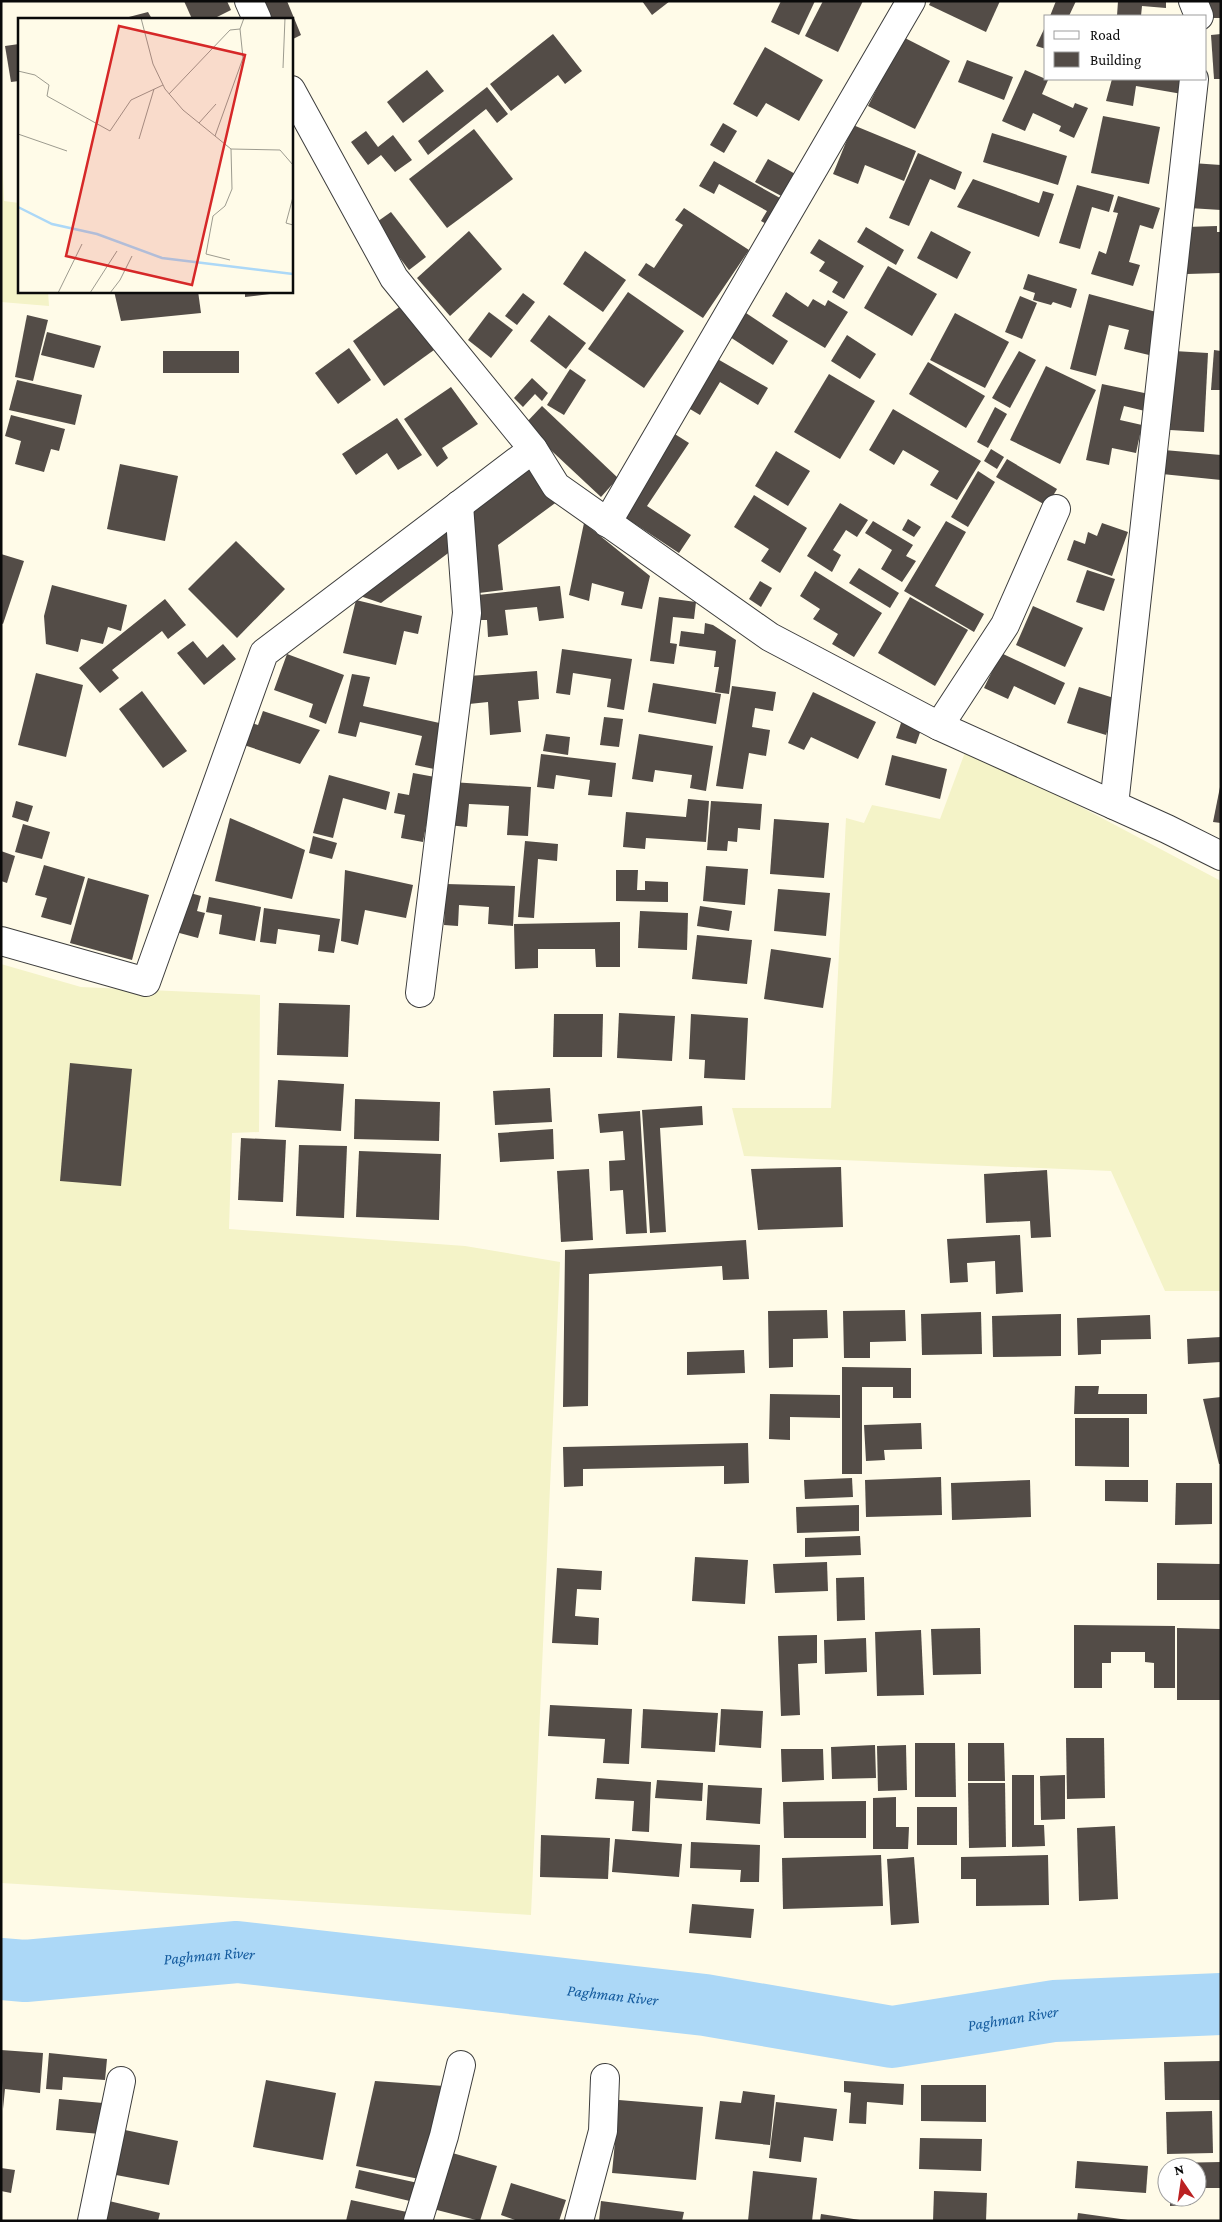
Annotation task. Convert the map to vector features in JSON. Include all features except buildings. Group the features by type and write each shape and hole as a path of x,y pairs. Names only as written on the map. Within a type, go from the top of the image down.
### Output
{"street":[{"path":"249,1 258,18"},
{"path":"607,523 911,1"},
{"path":"1193,1 1199,15"},
{"path":"1114,805 1194,80"},
{"path":"292,92 394,278 533,449 556,486 770,637 939,726 1114,805 1221,856"},
{"path":"1,941 146,982 264,653 533,449"},
{"path":"420,993 467,613 459,504"},
{"path":"939,726 1005,625 1056,509"},
{"path":"418,2221 444,2136 461,2066"},
{"path":"579,2221 603,2131 605,2078"},
{"path":"92,2221 121,2081"}],"green space":[{"path":"1,131 4,201 18,203 18,292 48,292 49,306 1,302"},
{"path":"967,747 1221,881 1221,1291 1165,1291 1111,1171 744,1156 732,1108 831,1108 846,818 864,823 872,805 940,819"},
{"path":"1,964 81,987 260,995 259,1132 232,1133 229,1229 465,1246 560,1262 531,1915 1,1883"}],"waterway":[{"name":"Paghman River","path":"1,1969 25,1971 237,1952 705,2005 892,2037 1054,2011 1221,2004"}]}
